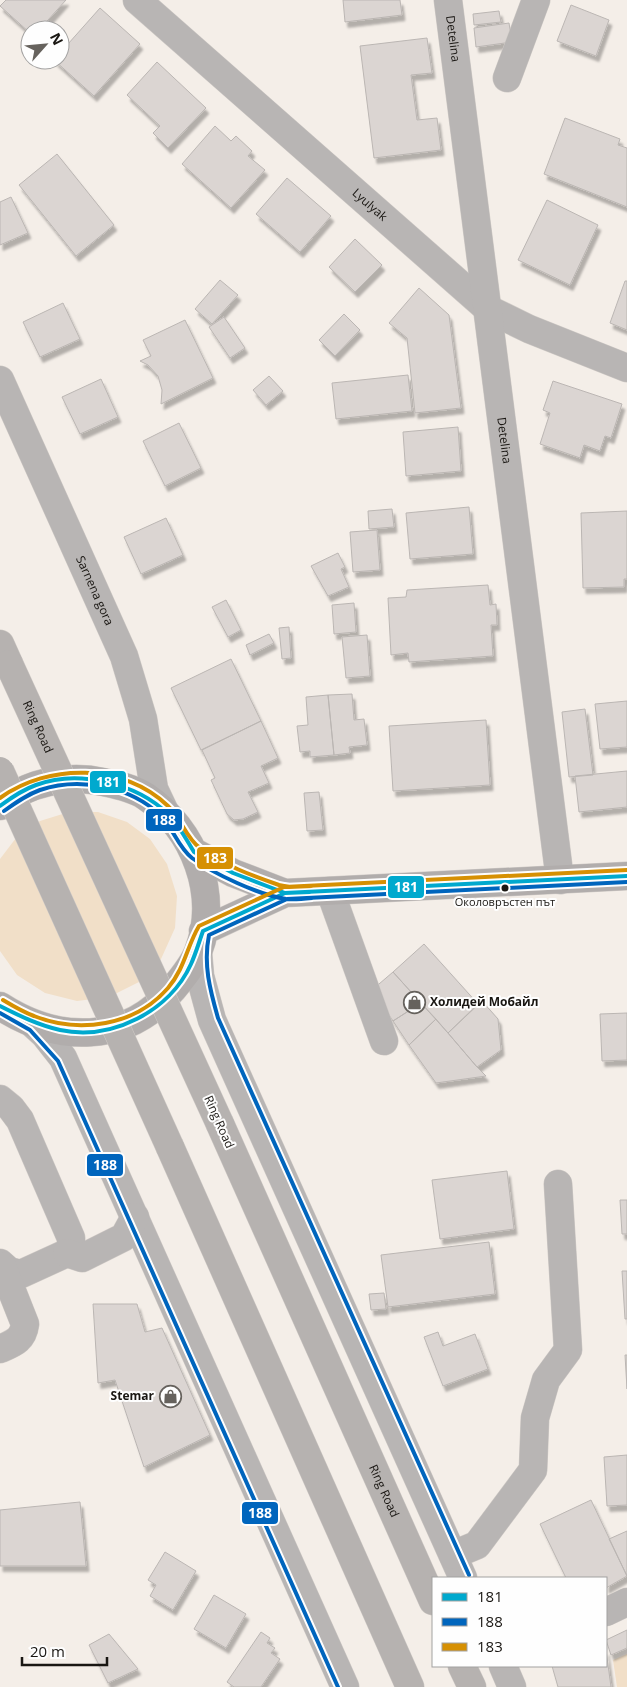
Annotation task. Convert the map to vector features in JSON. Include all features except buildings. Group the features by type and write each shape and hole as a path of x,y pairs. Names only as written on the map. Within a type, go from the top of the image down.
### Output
{"highway":[{"name":"Ring Road","path":"4,654 220,1124 432,1599"},
{"path":"0,770 410,1687"},
{"path":"462,1667 472,1687"}],"main road":[{"path":"0,806 8,798 26,789 71,778 95,780 123,786 144,795 164,810 179,828 194,852 203,876 206,904 201,942 183,977 164,1000 147,1014 119,1027 99,1032 77,1033 34,1025 0,1006"},
{"path":"194,852 233,873 285,893 627,876"},
{"path":"201,942 285,893"}],"street":[{"name":"Lyulyak","path":"137,0 488,309 529,329 627,368"},
{"name":"Detelina","path":"448,0 560,880"},
{"path":"507,78 536,0"},
{"name":"Sarnena gora","path":"0,380 124,656 143,719 154,789 164,810"},
{"path":"330,891 384,1041"},
{"path":"201,942 200,976 212,1020 458,1567 477,1545 533,1470 535,1418 546,1380 568,1350 558,1184"},
{"path":"34,1025 45,1035 63,1058 345,1687"},
{"path":"0,1099 11,1108 20,1120 71,1238 71,1245 66,1253 21,1274 1,1264"},
{"path":"66,1253 82,1258 124,1237 135,1217"},
{"path":"0,1349 18,1341 24,1334 25,1324 1,1264"},
{"path":"607,1612 627,1602"},
{"path":"503,1667 512,1687"}],"shaded area":[{"path":"69,812 98,812 127,822 150,839 167,864 177,896 175,928 161,959 139,982 109,997 77,1001 45,993 17,975 0,951 0,859 16,838 40,821"},
{"path":"627,1654 627,1687 617,1687 613,1660"}],"transit line":[{"name":"183","path":"0,798 19,787 41,778 63,774 86,773 108,775 130,782 150,792 173,811 195,844 218,860 279,885 289,887 312,886"},
{"name":"181","path":"0,806 26,789 52,780 70,778 106,782 140,794 155,803 176,823 194,852"},
{"name":"188","path":"4,811 30,794 55,786 71,784 88,785 120,791 135,797 161,816 187,854 212,871 237,883 275,897 286,899 312,898"},
{"name":"181","path":"194,852 233,873 285,893 627,876"},
{"name":"183","path":"3,1000 34,1016 51,1022 69,1025 105,1023 123,1018 155,1001 168,988 178,973 199,926 284,887 627,870"},
{"name":"188","path":"469,1575 218,1018 207,967 209,935 287,899 627,882"},
{"name":"181","path":"203,931 285,893 310,892"},
{"name":"181","path":"0,1006 22,1017 60,1030 99,1031 119,1026 137,1019 169,996 191,964 203,931"},
{"name":"188","path":"0,1013 30,1030 58,1061 338,1687"}],"place":[{"name":"Околовръстен път","path":"505,888"},
{"name":"Холидей Мобайл","path":"414,1002"},
{"name":"Stemar","path":"170,1396"}]}
